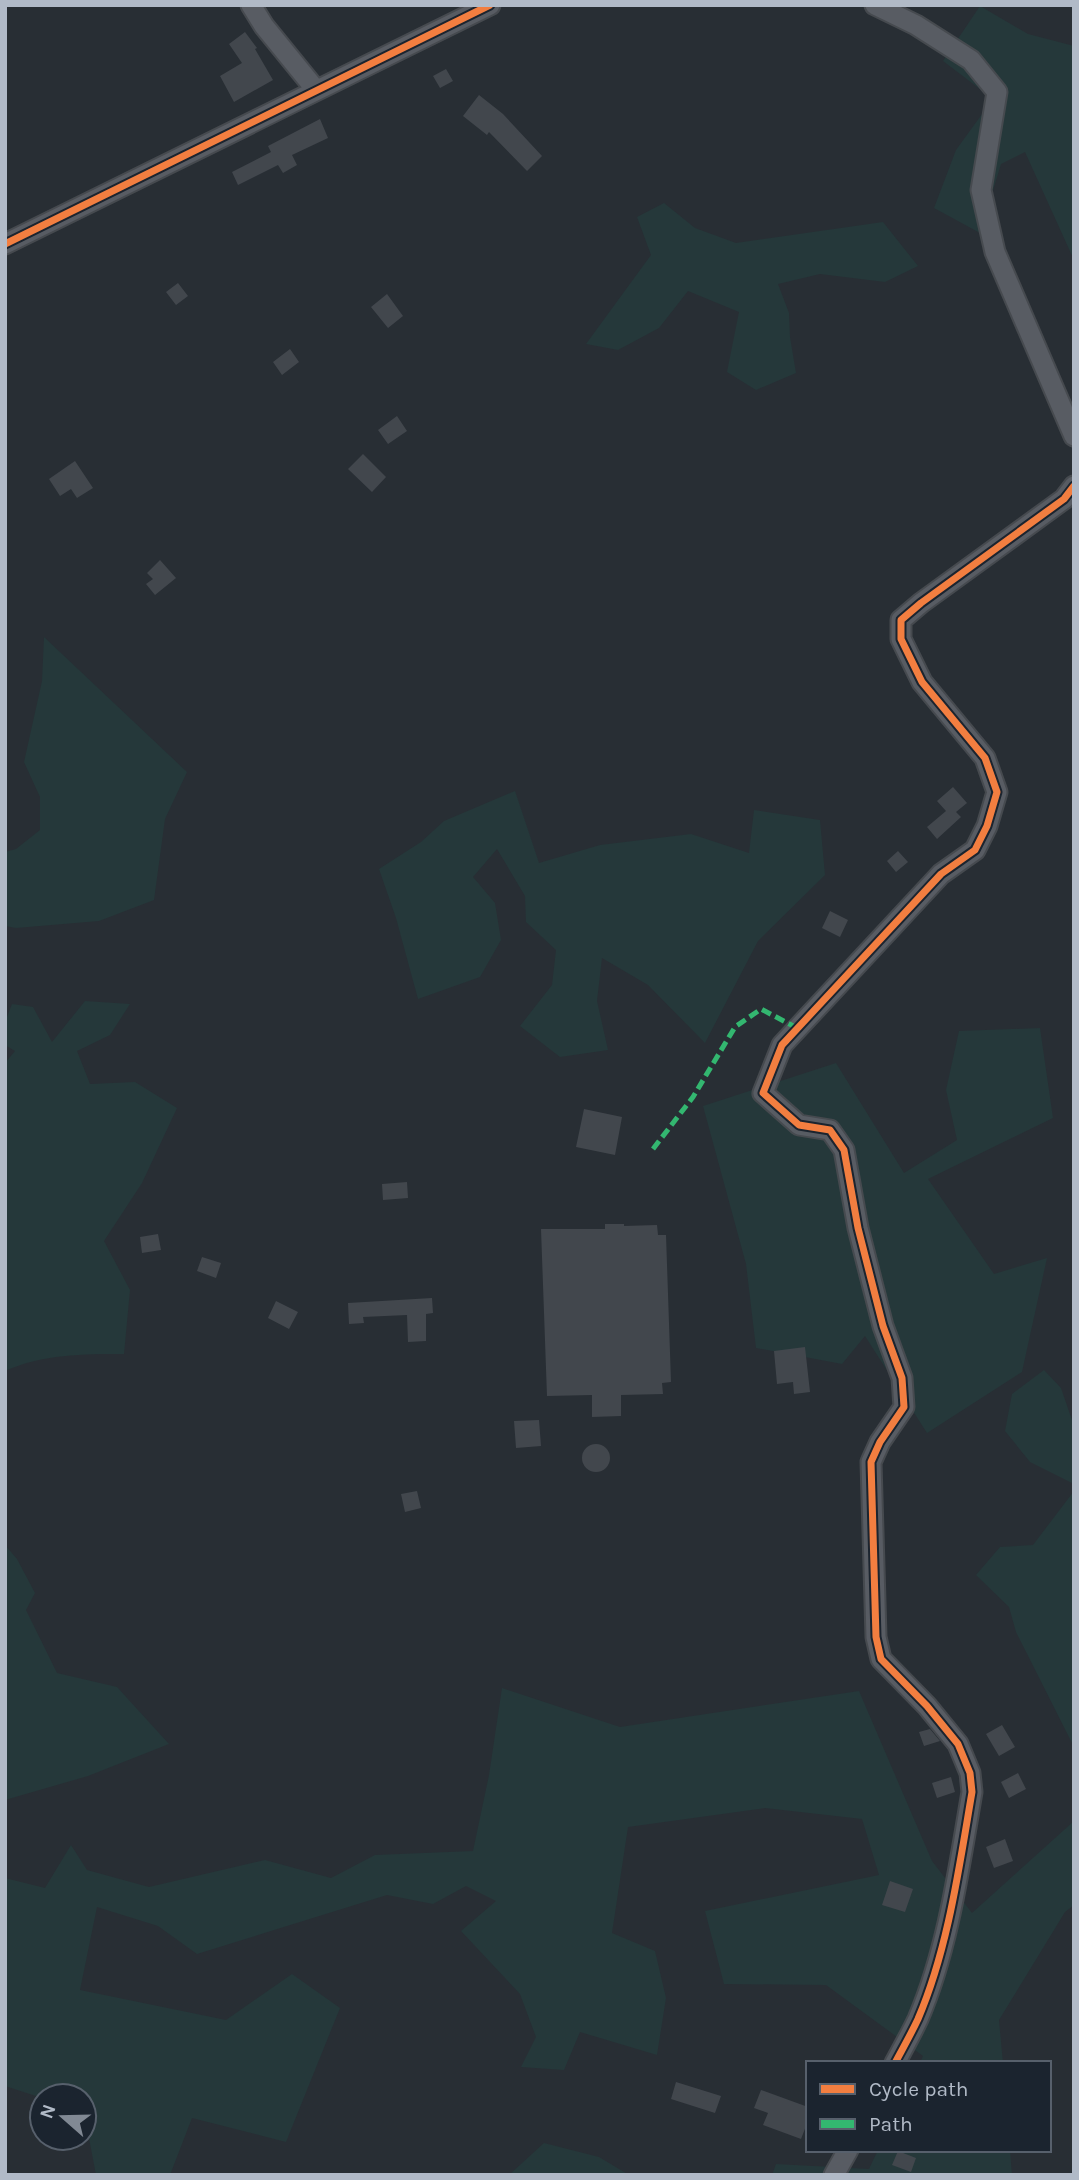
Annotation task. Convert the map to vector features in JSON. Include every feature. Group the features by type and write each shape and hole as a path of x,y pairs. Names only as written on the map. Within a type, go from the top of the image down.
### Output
{"street":[{"path":"251,5 264,26 316,90"},
{"path":"5,244 490,5"},
{"path":"876,5 916,24 971,60 997,92 981,190 995,252 1074,436"},
{"path":"896,2061 917,2020 931,1984 958,1870 972,1793 970,1773 958,1744 927,1706 881,1659 876,1637 871,1462 880,1442 904,1407 902,1378 883,1326 858,1228 844,1150 830,1130 799,1125 762,1093 782,1045 941,874 975,850 998,792 985,758 922,682 901,639 901,620 1064,499 1074,486"},
{"path":"834,2175 847,2152"}],"shaded area":[{"path":"980,6 1028,34 1074,46 1074,260 1025,152 1001,164 980,233 934,208 956,150 993,99 943,61"},
{"path":"664,203 695,228 736,243 883,222 918,266 885,282 820,274 778,284 789,313 796,373 756,390 727,372 739,312 688,291 659,328 618,350 586,344 651,255 637,217"},
{"path":"44,637 187,772 165,819 154,900 99,921 16,928 5,926 5,852 16,849 40,830 40,797 24,762 42,681"},
{"path":"515,791 539,863 600,845 691,834 749,853 754,810 820,820 825,875 758,941 705,1043 648,985 602,958 597,1001 608,1050 560,1057 520,1026 552,985 556,950 526,922 525,896 497,849 473,877 495,903 501,940 480,977 418,999 396,918 379,869 421,842 444,821"},
{"path":"85,1001 130,1004 110,1035 77,1051 90,1084 135,1082 177,1108 142,1183 104,1241 130,1290 124,1354 49,1358 5,1371 5,1063 15,1051 5,1045 5,1022 12,1004 33,1007 52,1042"},
{"path":"1040,1028 1053,1118 928,1179 994,1274 1047,1258 1022,1372 927,1433 865,1336 842,1364 756,1348 746,1264 703,1106 836,1063 904,1173 957,1140 946,1090 959,1031"},
{"path":"1044,1370 1061,1388 1074,1426 1074,1484 1030,1462 1005,1431 1012,1394"},
{"path":"1074,1491 1074,1747 1016,1632 1009,1607 976,1575 1000,1547 1033,1545"},
{"path":"5,1545 17,1559 35,1593 26,1610 57,1673 117,1687 169,1744 88,1776 5,1800"},
{"path":"502,1688 620,1727 859,1691 932,1861 972,1913 1074,1821 1074,1905 1065,1912 999,2020 1003,2061 921,2061 923,2056 826,1985 724,1984 705,1911 879,1875 862,1819 765,1808 628,1827 612,1933 655,1951 666,1998 657,2055 580,2032 564,2070 521,2067 536,2037 520,1994 461,1931 496,1901 466,1886 433,1904 387,1895 197,1954 158,1926 97,1907 80,1990 226,2020 292,1974 340,2008 286,2142 192,2118 170,2175 96,2175 92,2152 98,2152 98,2082 28,2082 28,2093 5,2086 5,1878 45,1888 71,1845 87,1870 149,1887 265,1860 331,1878 375,1855 473,1851 489,1775"},
{"path":"544,2143 599,2157 629,2175 509,2175"},
{"path":"877,2152 1010,2152 1012,2175 772,2175 776,2164 869,2169"}],"building":[{"path":"245,32 257,48 255,49 273,80 234,102 220,76 242,63 229,44"},
{"path":"446,69 453,81 440,88 433,76"},
{"path":"479,95 503,114 542,156 527,171 489,132 487,135 463,116"},
{"path":"320,119 328,138 292,155 297,165 283,173 278,165 238,185 232,172 271,152 268,146"},
{"path":"178,283 188,296 176,305 166,292"},
{"path":"387,294 403,316 388,328 371,307"},
{"path":"290,349 299,362 282,375 273,362"},
{"path":"397,416 407,431 388,444 378,430"},
{"path":"363,454 386,477 372,492 348,469"},
{"path":"75,461 93,488 77,498 71,489 60,496 49,479"},
{"path":"160,560 176,578 155,595 146,584 153,579 147,573"},
{"path":"953,787 967,803 956,812 961,817 937,839 927,827 946,811 937,801"},
{"path":"898,851 908,862 896,872 887,861"},
{"path":"830,911 848,920 840,937 822,928"},
{"path":"584,1109 622,1117 615,1155 576,1147"},
{"path":"407,1182 408,1198 383,1200 382,1184"},
{"path":"605,1224 657,1225 658,1235 666,1235 671,1382 662,1383 663,1394 621,1395 621,1416 592,1417 592,1395 547,1396 541,1229 605,1229"},
{"path":"158,1234 161,1250 142,1253 140,1237"},
{"path":"202,1257 221,1263 216,1278 197,1271"},
{"path":"432,1298 433,1313 426,1314 426,1341 408,1342 407,1315 363,1317 364,1323 349,1324 348,1303"},
{"path":"276,1301 298,1312 289,1329 268,1318"},
{"path":"805,1347 810,1392 794,1394 793,1382 777,1384 774,1351"},
{"path":"539,1420 541,1446 516,1448 514,1421"},
{"path":"596,1444 606,1448 610,1458 606,1468 596,1472 586,1468 582,1458 586,1448"},
{"path":"417,1491 421,1508 405,1512 401,1494"},
{"path":"1002,1725 1015,1747 999,1756 986,1734"},
{"path":"930,1729 940,1741 924,1746 919,1732"},
{"path":"1018,1773 1026,1789 1009,1798 1001,1782"},
{"path":"951,1777 955,1792 937,1798 932,1783"},
{"path":"1005,1839 1013,1861 994,1868 986,1847"},
{"path":"890,1881 913,1889 905,1912 882,1905"},
{"path":"676,2082 721,2096 715,2113 671,2099"},
{"path":"761,2090 806,2106 806,2126 801,2139 763,2125 768,2113 754,2108"},
{"path":"898,2152 916,2158 911,2172 892,2165"}],"marked path":[{"path":"653,1149 693,1097 735,1027 761,1009 799,1029"}],"cycle path":[{"path":"5,244 490,5"},
{"path":"896,2061 918,2019 945,1936 972,1792 970,1773 958,1744 927,1706 881,1659 876,1637 871,1462 880,1442 904,1407 902,1378 883,1326 858,1228 844,1150 830,1130 799,1125 763,1093 782,1045 941,874 975,850 987,826 997,792 985,758 922,682 901,639 901,620 1064,499 1074,486"}]}
